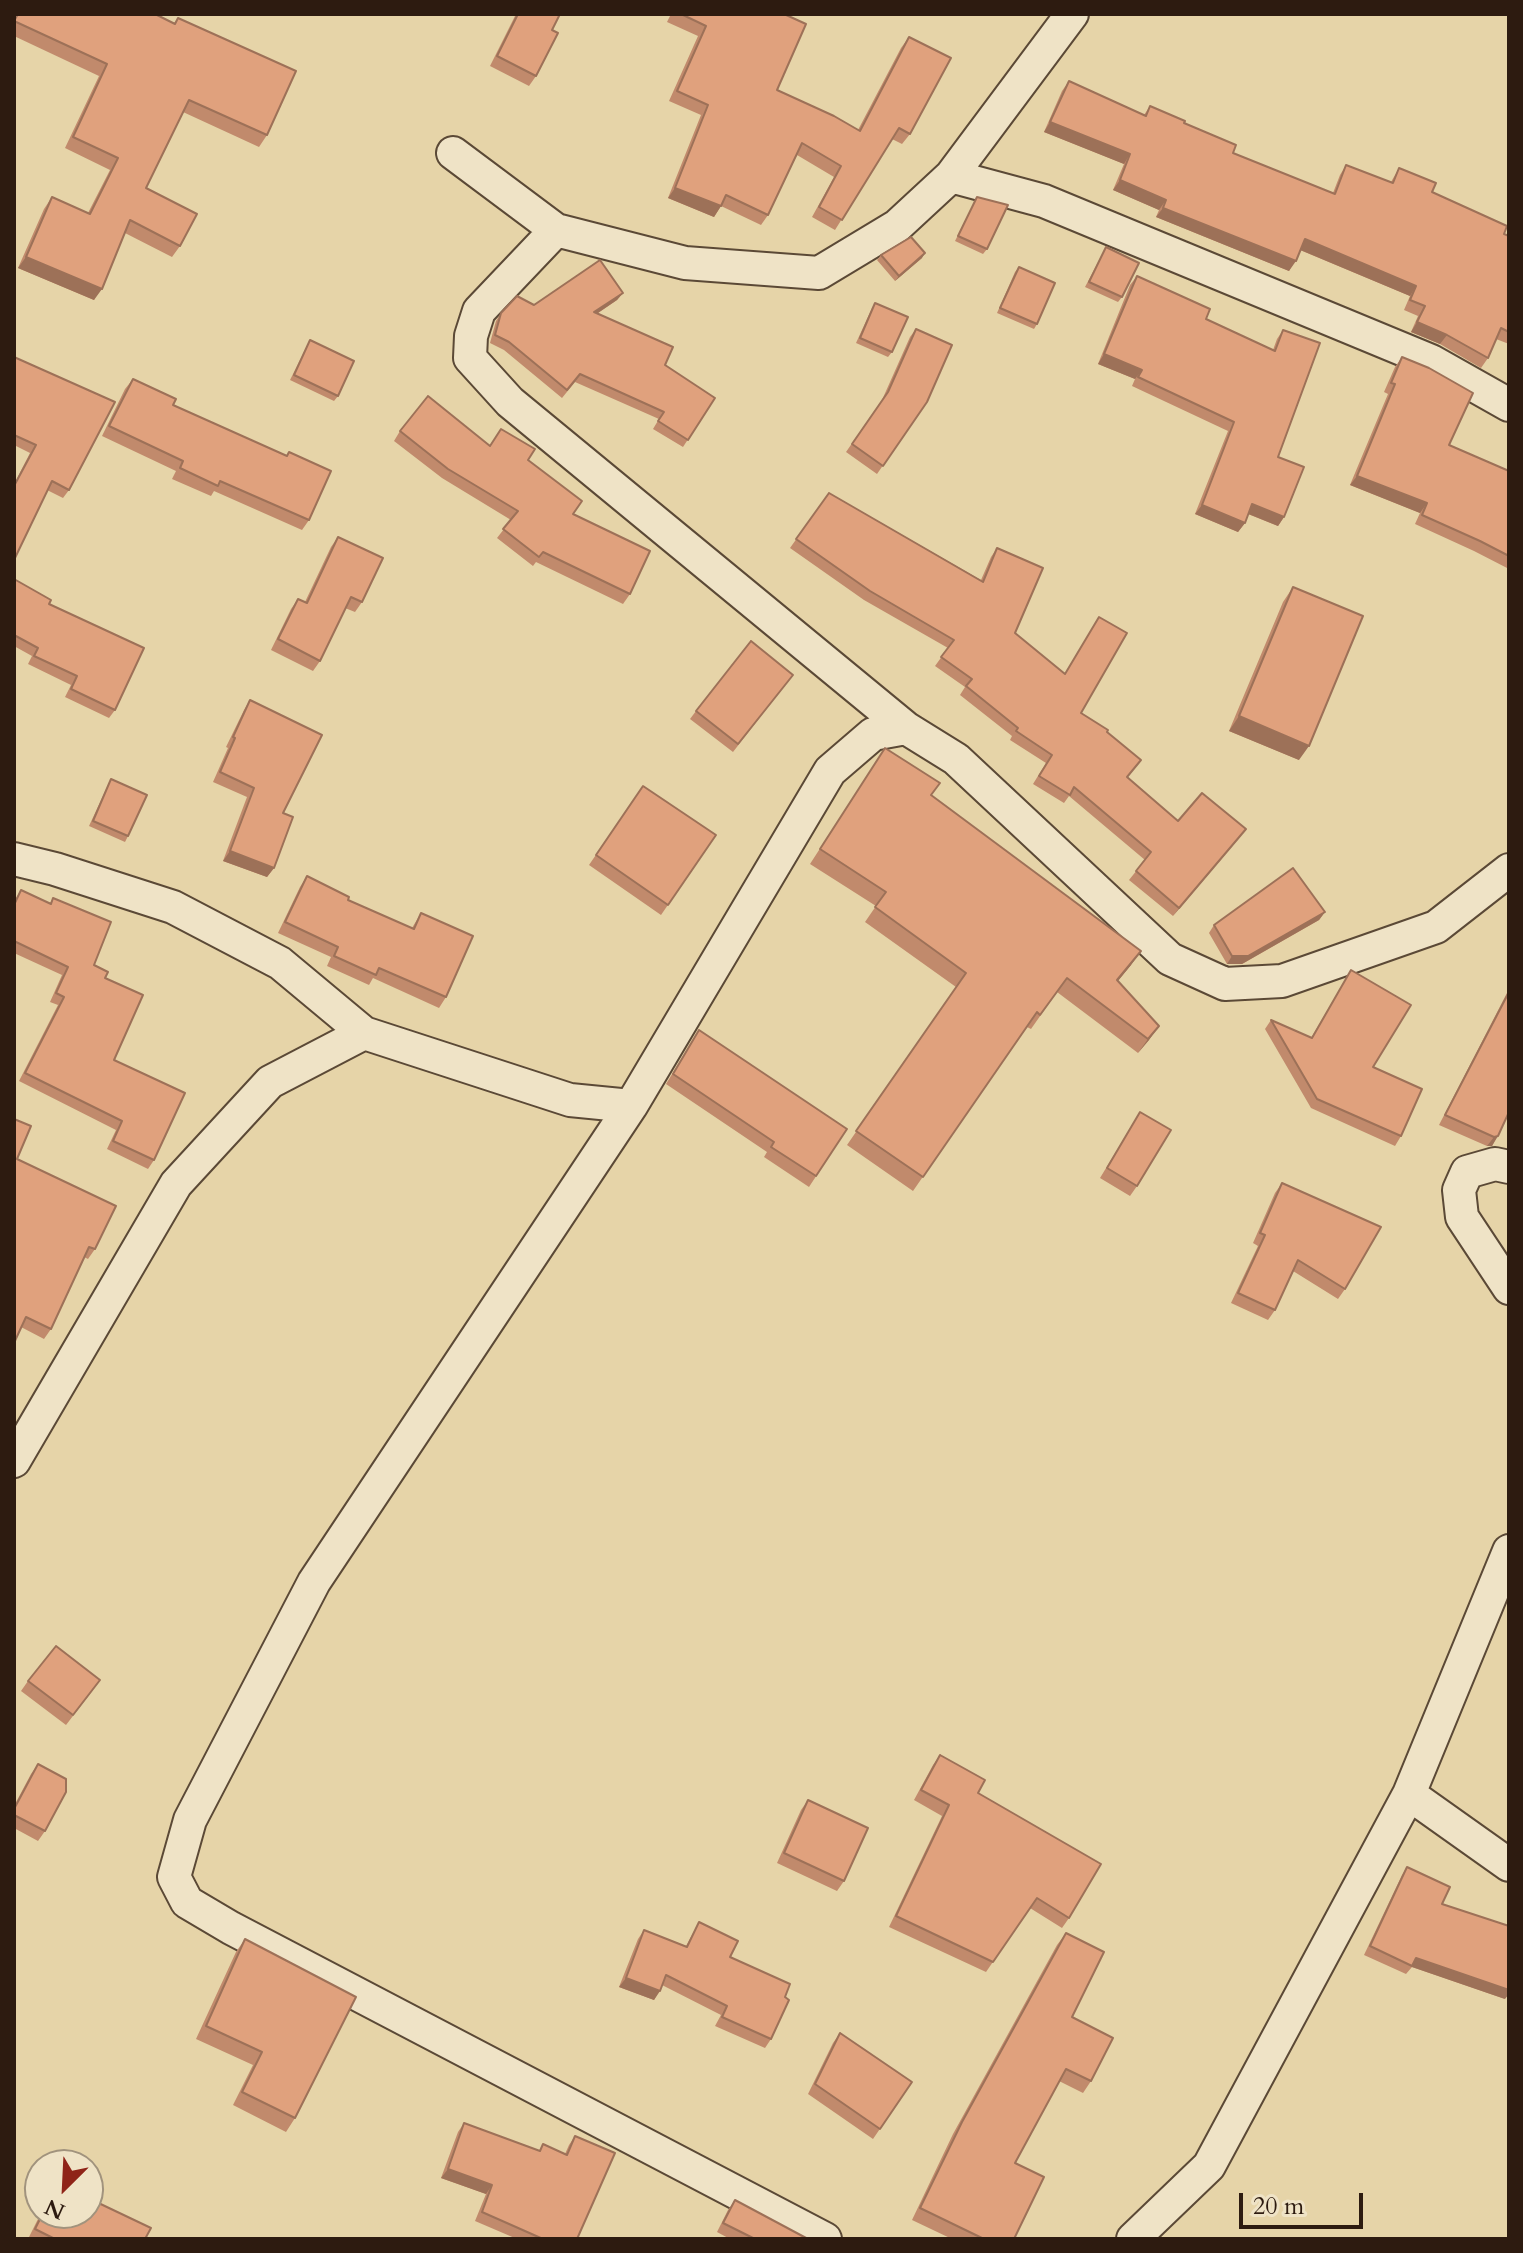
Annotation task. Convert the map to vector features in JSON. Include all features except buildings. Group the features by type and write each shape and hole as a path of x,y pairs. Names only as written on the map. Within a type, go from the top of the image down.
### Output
{"street":[{"path":"453,153 556,230 685,263 819,273 897,226 951,176 1072,14"},
{"path":"951,176 1044,201 1431,361 1509,405"},
{"path":"556,230 479,311 471,336 470,358 510,402 906,728 956,759 1170,959 1225,984 1282,981 1436,927 1507,875"},
{"path":"825,2239 231,1928 187,1902 174,1877 190,1820 314,1582 631,1106 830,771 873,734 906,728"},
{"path":"14,859 173,907 280,963 364,1033 570,1100 631,1106"},
{"path":"14,1461 176,1184 270,1082 364,1033"},
{"path":"1509,1167 1495,1164 1467,1172 1459,1190 1462,1217 1509,1288"},
{"path":"1133,2239 1209,2166 1409,1794 1509,1551"},
{"path":"1409,1794 1509,1865"}]}
